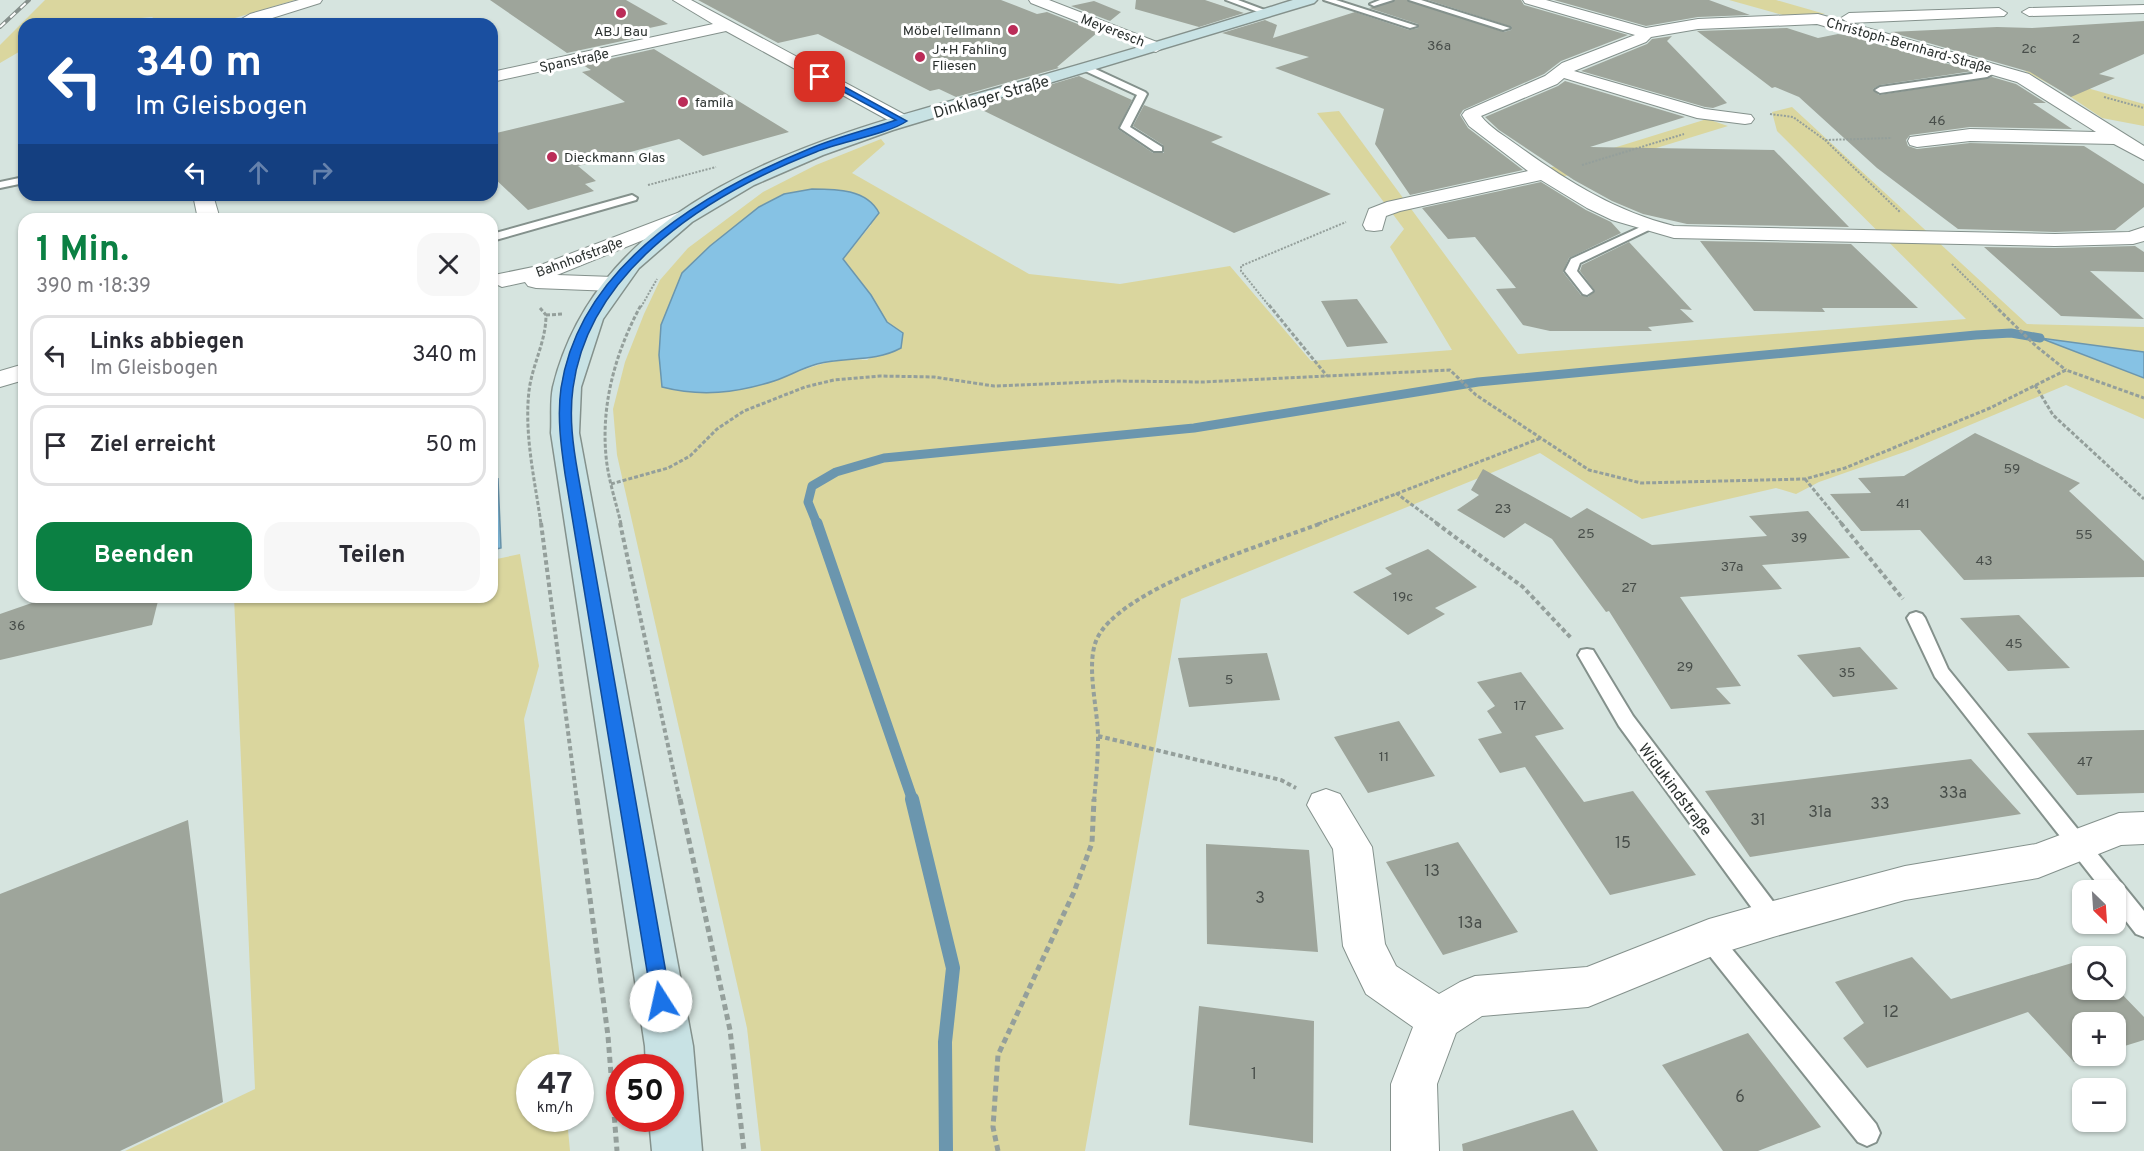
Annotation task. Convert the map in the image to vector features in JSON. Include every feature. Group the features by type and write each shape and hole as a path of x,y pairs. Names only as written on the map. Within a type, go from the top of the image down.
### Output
{"main road":[{"name":"Dinklager Straße","path":"669,1054 565,433 567,388 579,344 596,311 613,284 641,253 688,215 749,179 814,150 903,121 1309,0"},
{"name":"Dinklager Straße","path":"675,1132 677,1151"}],"street":[{"path":"253,18 315,0"},
{"path":"680,0 903,121"},
{"name":"Meyeresch","path":"1036,0 1156,47"},
{"name":"Christoph-Bernhard-Straße","path":"1530,0 1646,33 1725,22 1818,19 1991,68 2036,84 2144,154"},
{"path":"2029,12 2144,9"},
{"path":"1818,19 1999,13"},
{"name":"Spanstraße","path":"498,76 727,26"},
{"name":"Christoph-Bernhard-Straße","path":"1646,33 1640,39 1568,67 1551,80 1471,115 1475,122 1543,174 1647,227 1674,232 2055,240 2133,238 2144,233"},
{"path":"1563,73 1703,114 1745,119"},
{"path":"1917,141 1970,135 2119,138"},
{"path":"1375,219 1395,206 1543,174"},
{"name":"Bahnhofstraße","path":"498,279 544,272 688,215"},
{"name":"Bahnhofstraße","path":"498,279 613,284"},
{"path":"0,379 18,374"},
{"path":"1326,805 1352,847 1364,946 1381,980 1439,1019"},
{"path":"1415,1151 1414,1084 1439,1019 1475,996 1588,987 1709,938 1773,919 1905,883 2038,861 2119,830 2144,828"}],"lane":[{"path":"1230,0 1269,13"},
{"path":"1328,0 1413,26"},
{"path":"1374,4 1389,0"},
{"path":"1413,0 1506,28"},
{"path":"1392,26 1403,23"},
{"path":"1086,68 1134,88 1142,94 1125,128 1158,149"},
{"path":"1880,90 1987,74 1992,72 1991,68"},
{"path":"0,185 18,181"},
{"path":"498,236 632,198"},
{"path":"1587,291 1571,271 1575,261 1647,227"},
{"path":"1916,618 1941,672 2144,927"},
{"name":"Widukindstraße","path":"1587,655 1626,721 1773,919"},
{"path":"1709,938 1867,1133"}],"path":[{"path":"1745,119 1774,113 1798,118 1825,140 2036,346 2066,370 2144,398"},
{"path":"1543,174 1609,158 1687,133"},
{"path":"1825,140 1897,138 1917,141"},
{"path":"1327,376 1241,271 1241,266 1335,226 1375,219"},
{"path":"540,308 546,315 546,331 530,390 528,425 608,1036 617,1151"},
{"path":"640,309 615,363 606,411 606,457 730,1030 744,1151"},
{"path":"611,484 668,468 690,456 717,429 744,411 805,387 834,380 880,376 934,377 994,386 1114,381 1203,382 1441,369 1450,370 1469,388 1589,470 1641,483 1805,479 1845,468 1990,408 2066,370"},
{"path":"2035,385 2052,415 2144,499"},
{"path":"998,1151 993,1127 998,1055 1074,892 1092,843 1098,736 1092,685 1095,643 1106,623 1131,603 1169,582 1395,492 1541,438"},
{"path":"1805,479 1916,618"},
{"path":"1395,492 1523,587 1587,655"},
{"path":"1098,736 1281,780 1326,805"}],"shaded area":[{"path":"45,0 295,0 235,18 27,18"},
{"path":"1729,0 1776,0 1825,14 1783,15"},
{"path":"18,27 18,52 0,63 0,45"},
{"path":"2023,70 2144,104 2144,126 2102,118 2059,89"},
{"path":"1792,107 2027,324 2144,327 2144,352 2043,339 2144,378 2144,419 2066,385 1910,450 1819,482 1796,494 1776,488 1642,519 1540,453 1181,599 1085,1151 761,1151 747,1028 617,455 613,409 625,362 644,314 660,280 688,248 763,192 816,165 881,139 885,144 852,173 1029,274 1120,284 1230,266 1311,361 1452,350 1390,247 1404,229 1317,113 1339,111 1518,354 1966,319 1777,131 1772,112","holes":["812,189 854,193 871,225 843,259 871,295 887,322 903,333 867,360 832,362 775,380"]},
{"path":"1707,119 1728,126 1562,177 1549,168"},
{"path":"520,554 539,666 524,719 560,1054 516,1054 516,1132 568,1132 570,1151 125,1151 255,1089 234,603 498,603 498,559"}],"water":[{"path":"812,189 841,190 859,195 874,205 879,213 843,259 871,295 887,322 903,333 901,348 870,358 817,364 774,381 732,391 705,393 662,387 659,355 661,325 682,273 710,246 759,207 784,194"},
{"path":"2040,338 2144,352 2144,378"},
{"path":"498,479 501,548 498,549"}],"building":[{"path":"490,0 626,0 668,24 640,30 645,33 632,36 636,38 567,53"},
{"path":"698,0 1001,0 1037,14 1047,12 1098,32 1057,67 1059,68 956,97 939,89 930,91 818,34 778,43"},
{"path":"1136,0 1205,0 1244,13 1199,27 1135,9"},
{"path":"1395,0 1407,0 1504,32 1511,30 1512,27 1428,0 1521,0 1524,5 1628,35 1561,61 1544,74 1463,110 1460,115 1468,128 1523,170 1410,195 1375,144 1384,109 1275,68 1309,57 1222,33 1265,20 1277,25 1273,38 1355,12 1409,30 1418,28 1418,24 1369,8"},
{"path":"1554,0 1709,0 1750,15 1698,17 1646,26"},
{"path":"1094,1 1121,12 1110,21 1071,6"},
{"path":"2144,21 2144,54 2099,74 2115,78 2071,97 2030,72 1890,32 1997,27 2032,28"},
{"path":"1787,28 1818,38 1838,34 1850,36 1973,71 1880,85 1873,89 1879,95 1992,77 2016,84 2046,103 2033,103 2072,129 1970,127 1910,135 1906,140 1908,146 1917,149 1970,143 2084,146 2144,184 2144,207 2115,230 2055,232 1958,229 1877,168 1799,97 1775,87 1772,88 1697,31"},
{"path":"1672,36 1667,41 1727,103 1713,108 1705,107 1581,71 1647,44 1652,39"},
{"path":"654,49 789,132 703,156 679,139 578,166 596,181 585,184 594,191 528,210 498,182 498,133 625,102 582,72 591,70 583,65"},
{"path":"1079,76 1132,100 1118,129 1153,153 1164,153 1163,145 1133,126 1144,105 1223,137 1211,142 1331,194 1234,233 976,107"},
{"path":"1565,81 1685,117 1590,147 1774,150 1849,227 1687,224 1643,214 1612,201 1574,180 1499,130 1485,117"},
{"path":"1541,182 1586,210 1611,222 1621,233 1569,258 1563,272 1581,295 1588,297 1595,291 1580,271 1582,265 1629,242 1692,310 1680,309 1694,322 1648,327 1652,331 1550,331 1523,325 1496,289 1516,288 1475,237 1448,239 1422,208"},
{"path":"1700,241 1851,244 1918,308 1822,308 1825,312 1754,311"},
{"path":"2135,246 2144,252 2144,272 2090,271 2144,319 2061,316 1984,247 2055,248"},
{"path":"1357,299 1388,343 1347,347 1321,301"},
{"path":"1975,433 2080,483 2069,491 2144,561 2144,577 1964,580 1920,530 1861,531 1830,494 1871,493 1858,478 1904,476"},
{"path":"1483,469 1571,518 1587,508 1652,545 1767,536 1749,516 1808,511 1850,558 1762,565 1782,589 1680,597 1741,686 1716,688 1731,704 1671,709 1609,611 1606,612 1552,539 1525,523 1504,538 1457,510 1479,495 1471,490"},
{"path":"1428,549 1477,587 1435,608 1445,614 1408,635 1353,592 1392,574 1385,568"},
{"path":"32,603 158,603 152,625 0,660 0,614"},
{"path":"2019,615 2070,668 2008,671 1960,618"},
{"path":"1860,647 1898,689 1833,697 1797,655"},
{"path":"1267,653 1280,700 1189,707 1178,658"},
{"path":"1521,672 1564,729 1535,736 1584,802 1633,791 1696,875 1610,895 1525,767 1500,773 1478,739 1502,733 1487,711 1495,706 1477,682"},
{"path":"1399,721 1435,776 1368,793 1334,737"},
{"path":"2144,730 2144,793 2077,795 2027,733"},
{"path":"1971,759 2021,814 1750,857 1705,791"},
{"path":"188,820 223,1102 120,1151 0,1151 0,894"},
{"path":"1458,842 1518,932 1443,955 1386,862"},
{"path":"1206,844 1309,850 1318,952 1207,944"},
{"path":"1912,957 1951,999 2072,963 2072,1000 2126,998 2144,1017 2144,1040 2126,1046 2126,1012 2072,1012 2072,1060 2028,1012 1867,1068 1843,1038 1864,1023 1835,982"},
{"path":"1199,1006 1314,1021 1313,1143 1189,1125"},
{"path":"1748,1033 1821,1127 1758,1151 1723,1151 1662,1065"},
{"path":"1573,1110 1598,1151 1463,1151 1462,1144"}],"waterway":[{"path":"817,524 808,502 812,486 836,472 884,458 1194,428 1478,382 1976,335 2011,333 2040,338"},
{"path":"817,523 913,801"},
{"path":"912,799 953,968 945,1042 946,1151"}],"railway":[{"path":"0,27 29,0"}],"place":[{"name":"ABJ Bau","path":"621,13"},
{"name":"Möbel Tellmann","path":"1013,30"},
{"name":"J+H Fahling Fliesen","path":"920,57"},
{"name":"famila","path":"683,102"},
{"name":"Dieckmann Glas","path":"552,157"}],"route":[{"path":"661,1001 565,433 567,388 579,344 613,284 641,253 688,215 749,179 814,150 903,121 820,77"}]}
